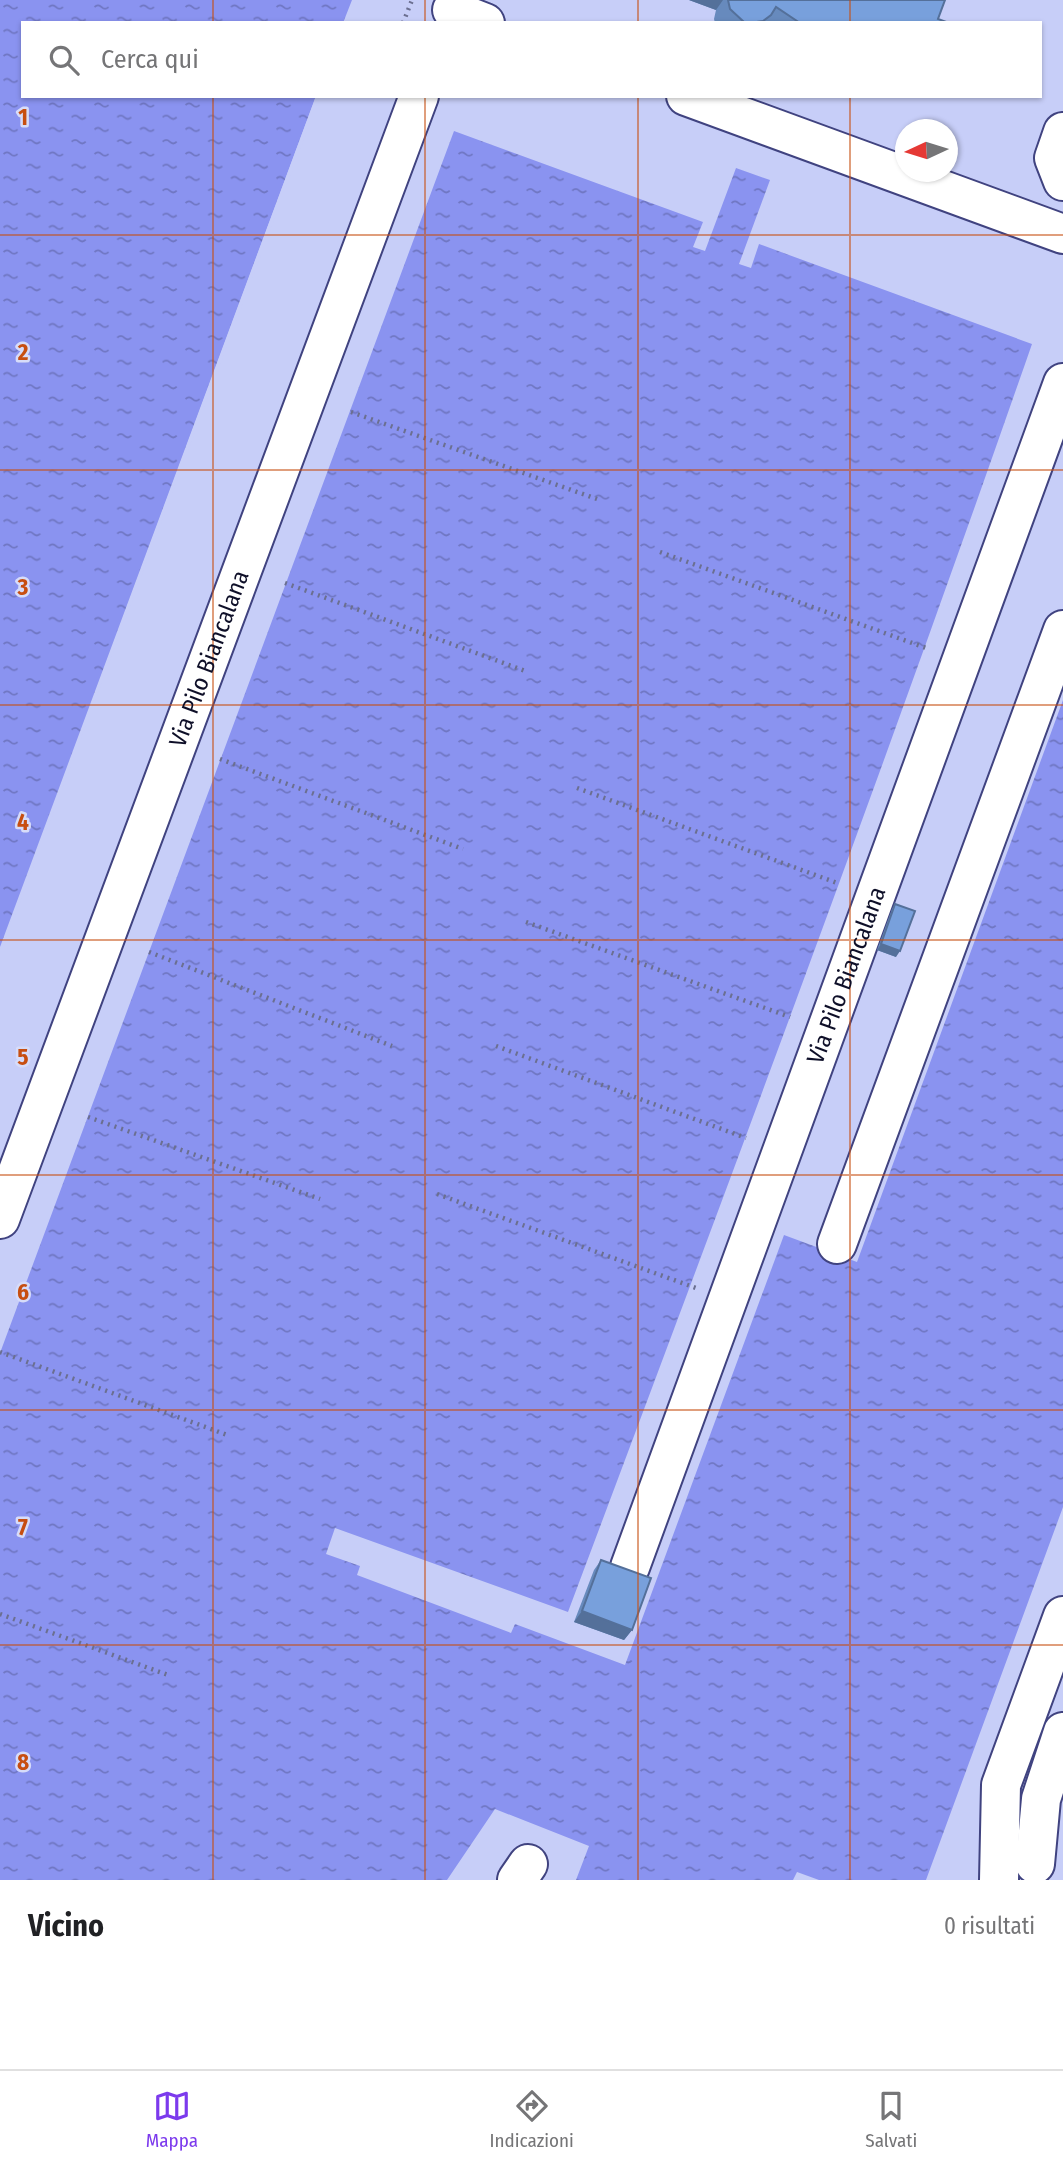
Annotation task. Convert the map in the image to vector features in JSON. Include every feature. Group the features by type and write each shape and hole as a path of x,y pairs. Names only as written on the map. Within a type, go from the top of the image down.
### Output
{"lane":[{"name":"Via Pilo Biancalana","path":"0,1219 418,98"},
{"path":"691,98 1063,234"},
{"name":"Via Pilo Biancalana","path":"630,1567 1063,383"},
{"path":"837,1244 1063,630"},
{"path":"999,1880 1001,1785 1063,1616"},
{"path":"1037,1865 1041,1799 1063,1732"}],"path":[{"path":"404,21 412,0"},
{"path":"351,412 597,499"},
{"path":"660,552 926,648"},
{"path":"285,583 528,672"},
{"path":"220,759 463,849"},
{"path":"576,788 839,884"},
{"path":"526,922 790,1017"},
{"path":"149,953 392,1046"},
{"path":"496,1046 746,1138"},
{"path":"88,1117 320,1199"},
{"path":"438,1194 707,1292"},
{"path":"0,1352 230,1436"},
{"path":"0,1614 168,1675"}],"water":[{"path":"0,0 352,0 344,21 21,21 21,98 315,98 0,947"},
{"path":"454,131 703,222 693,247 705,251 736,168 770,180 739,264 751,268 759,244 1032,344 862,821 568,1612 335,1528 326,1554 360,1566 357,1575 511,1633 515,1624 625,1665 784,1235 857,1262 1063,700 1063,1507 926,1880 819,1880 797,1872 793,1880 576,1880 589,1846 495,1809 447,1880 0,1880 0,1353"}],"pier":[{"path":"315,98 319,98 3,948 0,950"}],"building":[{"path":"728,0 945,0 938,19 944,21 797,21 776,7 763,21 743,21 730,9"},
{"path":"895,904 915,911 900,951 881,944"},
{"path":"601,1560 651,1578 632,1630 582,1611"}]}
